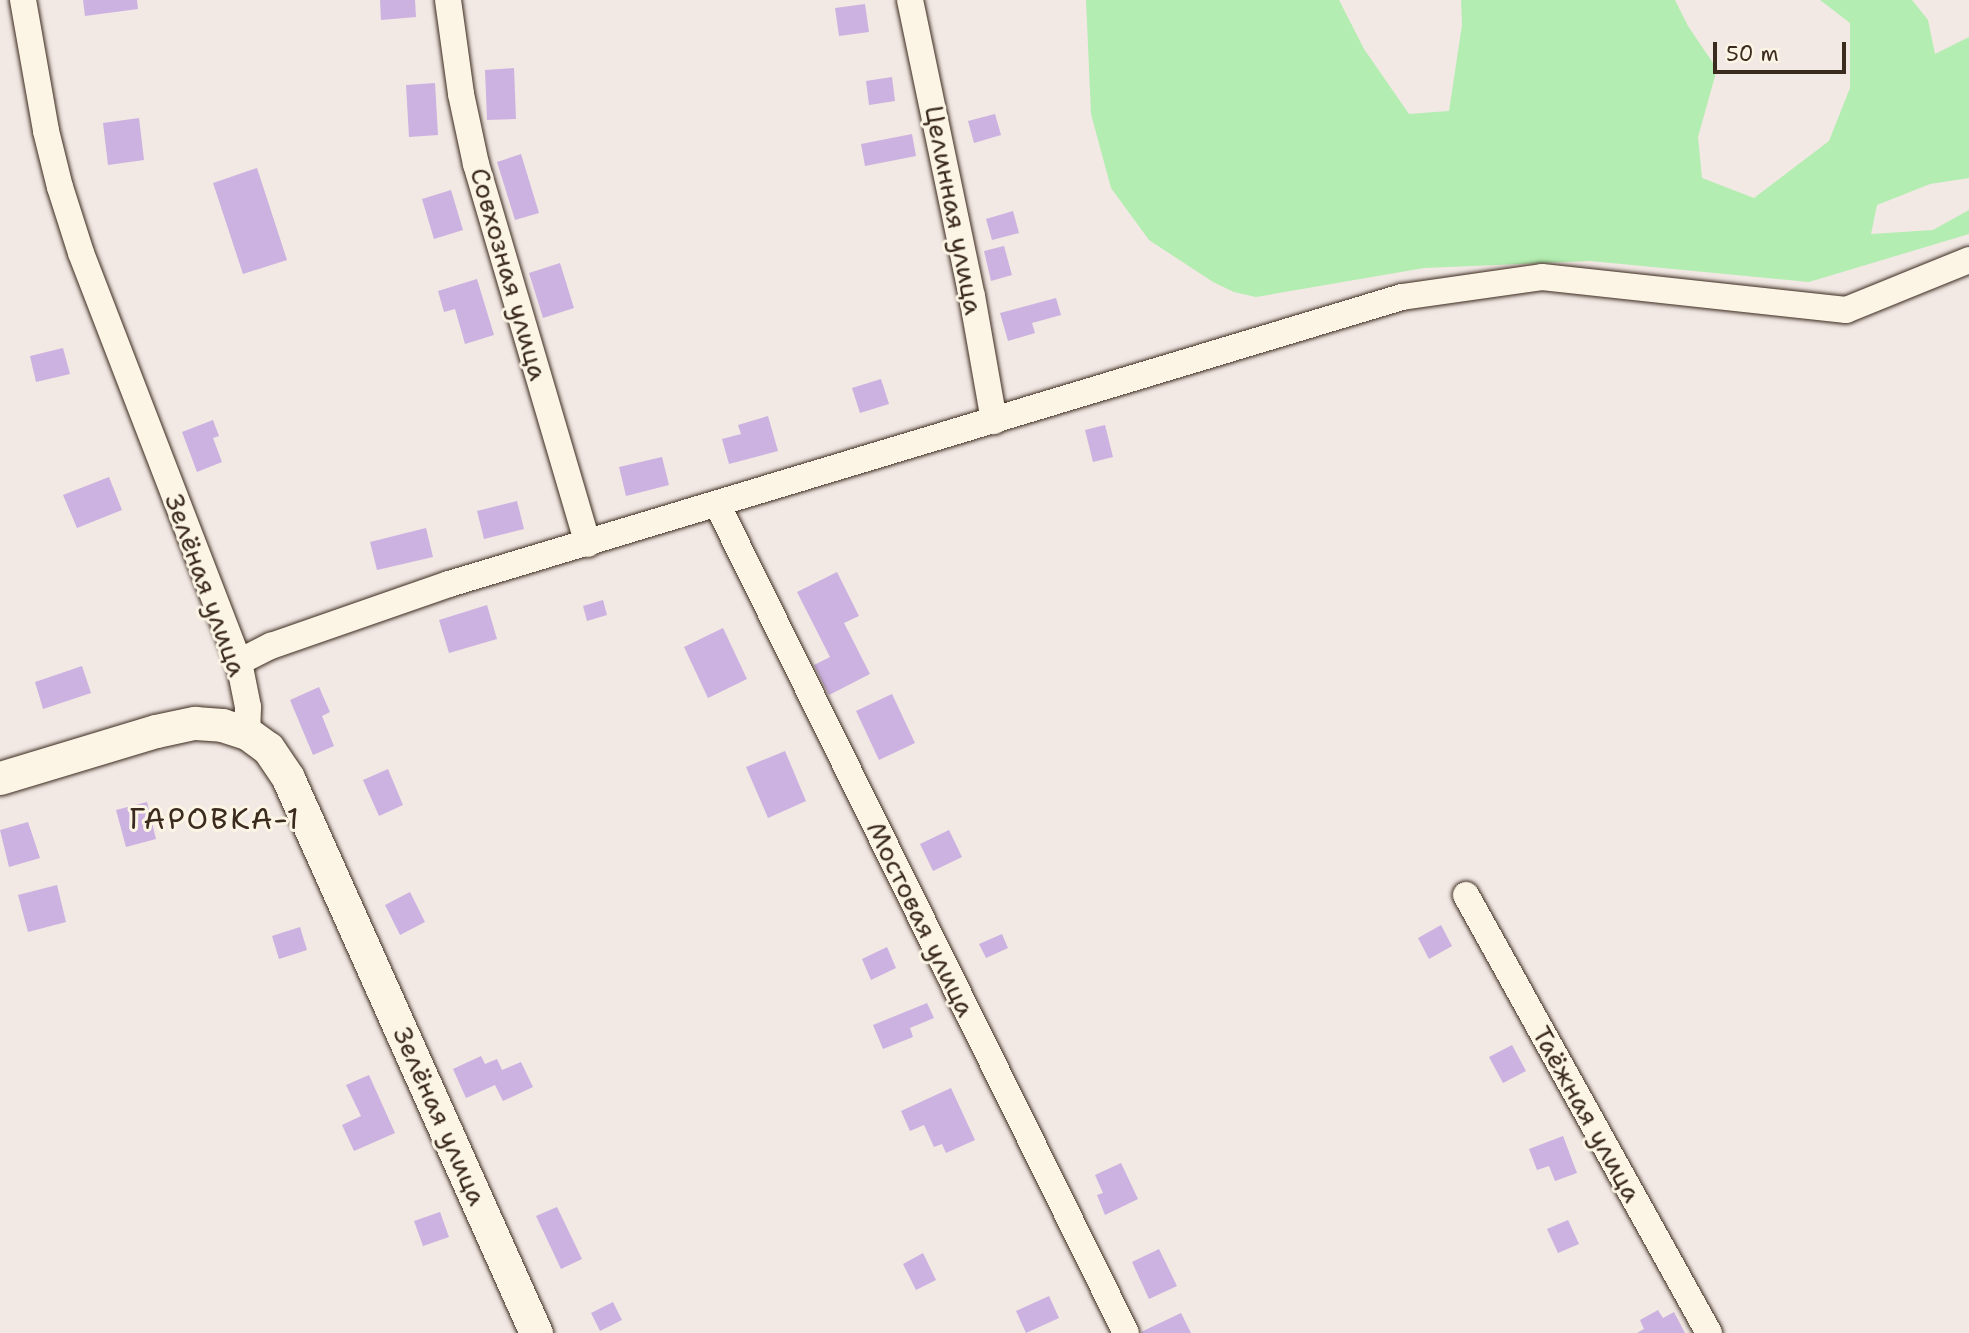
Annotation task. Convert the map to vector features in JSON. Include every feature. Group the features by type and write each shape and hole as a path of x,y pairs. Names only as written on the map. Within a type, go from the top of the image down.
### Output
{"main road":[{"path":"0,778 156,731 195,723 222,725 247,733"},
{"name":"Зелёная улица","path":"247,733 268,748 288,778 537,1333"}],"street":[{"name":"Зелёная улица","path":"23,0 46,131 81,253 239,662 248,707 247,733"},
{"name":"Совхозная улица","path":"447,0 461,94 476,164 588,544"},
{"name":"Целинная улица","path":"910,0 972,296 994,421"},
{"path":"239,662 271,646 449,583 588,544 1402,297 1542,277 1846,310 1969,260"},
{"name":"Мостовая улица","path":"717,504 1126,1333"},
{"name":"Таёжная улица","path":"1466,895 1709,1333"}],"green space":[{"path":"1086,0 1339,0 1364,49 1409,114 1449,111 1462,25 1461,0 1675,0 1688,26 1717,69 1698,137 1702,178 1754,198 1829,141 1850,88 1850,23 1820,0 1912,0 1928,20 1935,54 1969,37 1969,178 1930,184 1877,205 1871,234 1933,230 1969,210 1969,234 1809,282 1590,261 1424,268 1256,297 1234,292 1213,282 1149,240 1111,188 1091,114"}],"building":[{"path":"83,0 137,0 138,9 85,16"},
{"path":"380,0 415,0 416,17 381,20"},
{"path":"865,4 869,32 839,36 835,8"},
{"path":"514,68 516,119 487,120 485,70"},
{"path":"892,77 895,101 869,105 866,81"},
{"path":"435,83 438,135 409,137 406,85"},
{"path":"995,114 1001,135 974,143 968,121"},
{"path":"139,118 144,160 108,165 103,123"},
{"path":"912,134 916,156 865,166 861,144"},
{"path":"521,154 539,213 515,220 497,162"},
{"path":"257,168 287,260 243,274 213,183"},
{"path":"451,190 463,230 434,239 422,199"},
{"path":"1013,211 1019,233 992,240 986,219"},
{"path":"1004,246 1012,275 991,281 984,251"},
{"path":"560,263 574,308 543,318 529,273"},
{"path":"477,279 494,335 465,344 455,309 444,312 438,291"},
{"path":"1056,298 1061,315 1032,323 1035,333 1008,341 1000,313"},
{"path":"63,348 70,374 36,382 30,356"},
{"path":"881,379 889,404 860,413 852,388"},
{"path":"768,416 778,451 729,464 722,439 741,434 738,425"},
{"path":"213,420 219,436 213,438 222,462 197,472 182,432"},
{"path":"1105,425 1113,457 1093,462 1085,430"},
{"path":"662,457 669,485 626,496 619,467"},
{"path":"109,477 122,510 77,528 63,495"},
{"path":"517,501 524,529 484,539 477,511"},
{"path":"426,528 433,557 377,570 370,542"},
{"path":"837,572 859,616 844,623 870,674 829,695 814,665 830,657 797,592"},
{"path":"603,600 607,615 587,621 583,606"},
{"path":"487,605 497,639 449,653 439,620"},
{"path":"723,628 747,679 708,698 684,647"},
{"path":"82,666 91,693 43,709 35,682"},
{"path":"319,687 330,712 322,716 334,746 313,755 290,700"},
{"path":"892,694 915,743 879,760 856,711"},
{"path":"785,751 806,801 768,818 746,767"},
{"path":"388,769 403,805 379,816 363,780"},
{"path":"147,802 156,839 126,847 116,810"},
{"path":"28,822 40,858 9,867 0,830"},
{"path":"949,830 962,857 933,871 920,844"},
{"path":"57,885 66,922 28,932 18,895"},
{"path":"410,892 425,922 400,935 385,905"},
{"path":"1441,925 1452,946 1429,959 1418,938"},
{"path":"300,927 307,950 279,959 272,936"},
{"path":"1002,934 1008,948 986,958 979,944"},
{"path":"887,947 896,968 871,980 862,959"},
{"path":"927,1003 934,1018 910,1028 913,1037 883,1049 873,1025"},
{"path":"1512,1045 1526,1071 1503,1083 1489,1057"},
{"path":"481,1056 485,1064 497,1059 502,1070 521,1062 533,1087 503,1101 495,1085 466,1098 453,1069"},
{"path":"369,1075 395,1133 354,1151 342,1125 361,1116 346,1085"},
{"path":"951,1088 975,1140 946,1153 942,1144 934,1147 924,1125 910,1131 901,1111"},
{"path":"1563,1136 1577,1173 1555,1181 1549,1166 1537,1170 1529,1149"},
{"path":"1121,1163 1138,1199 1105,1215 1097,1195 1103,1193 1095,1175"},
{"path":"557,1207 582,1259 561,1269 536,1216"},
{"path":"440,1212 449,1237 423,1246 414,1221"},
{"path":"1568,1220 1579,1244 1558,1253 1547,1229"},
{"path":"1159,1249 1177,1286 1149,1299 1132,1262"},
{"path":"923,1253 936,1280 916,1290 903,1264"},
{"path":"1049,1296 1059,1318 1026,1333 1016,1311"},
{"path":"613,1302 622,1320 600,1331 591,1313"},
{"path":"1658,1310 1663,1318 1674,1312 1685,1333 1637,1333 1644,1329 1640,1320"},
{"path":"1181,1313 1191,1333 1141,1332"}],"district":[{"name":"ГАРОВКА-1","path":"215,819"}]}
